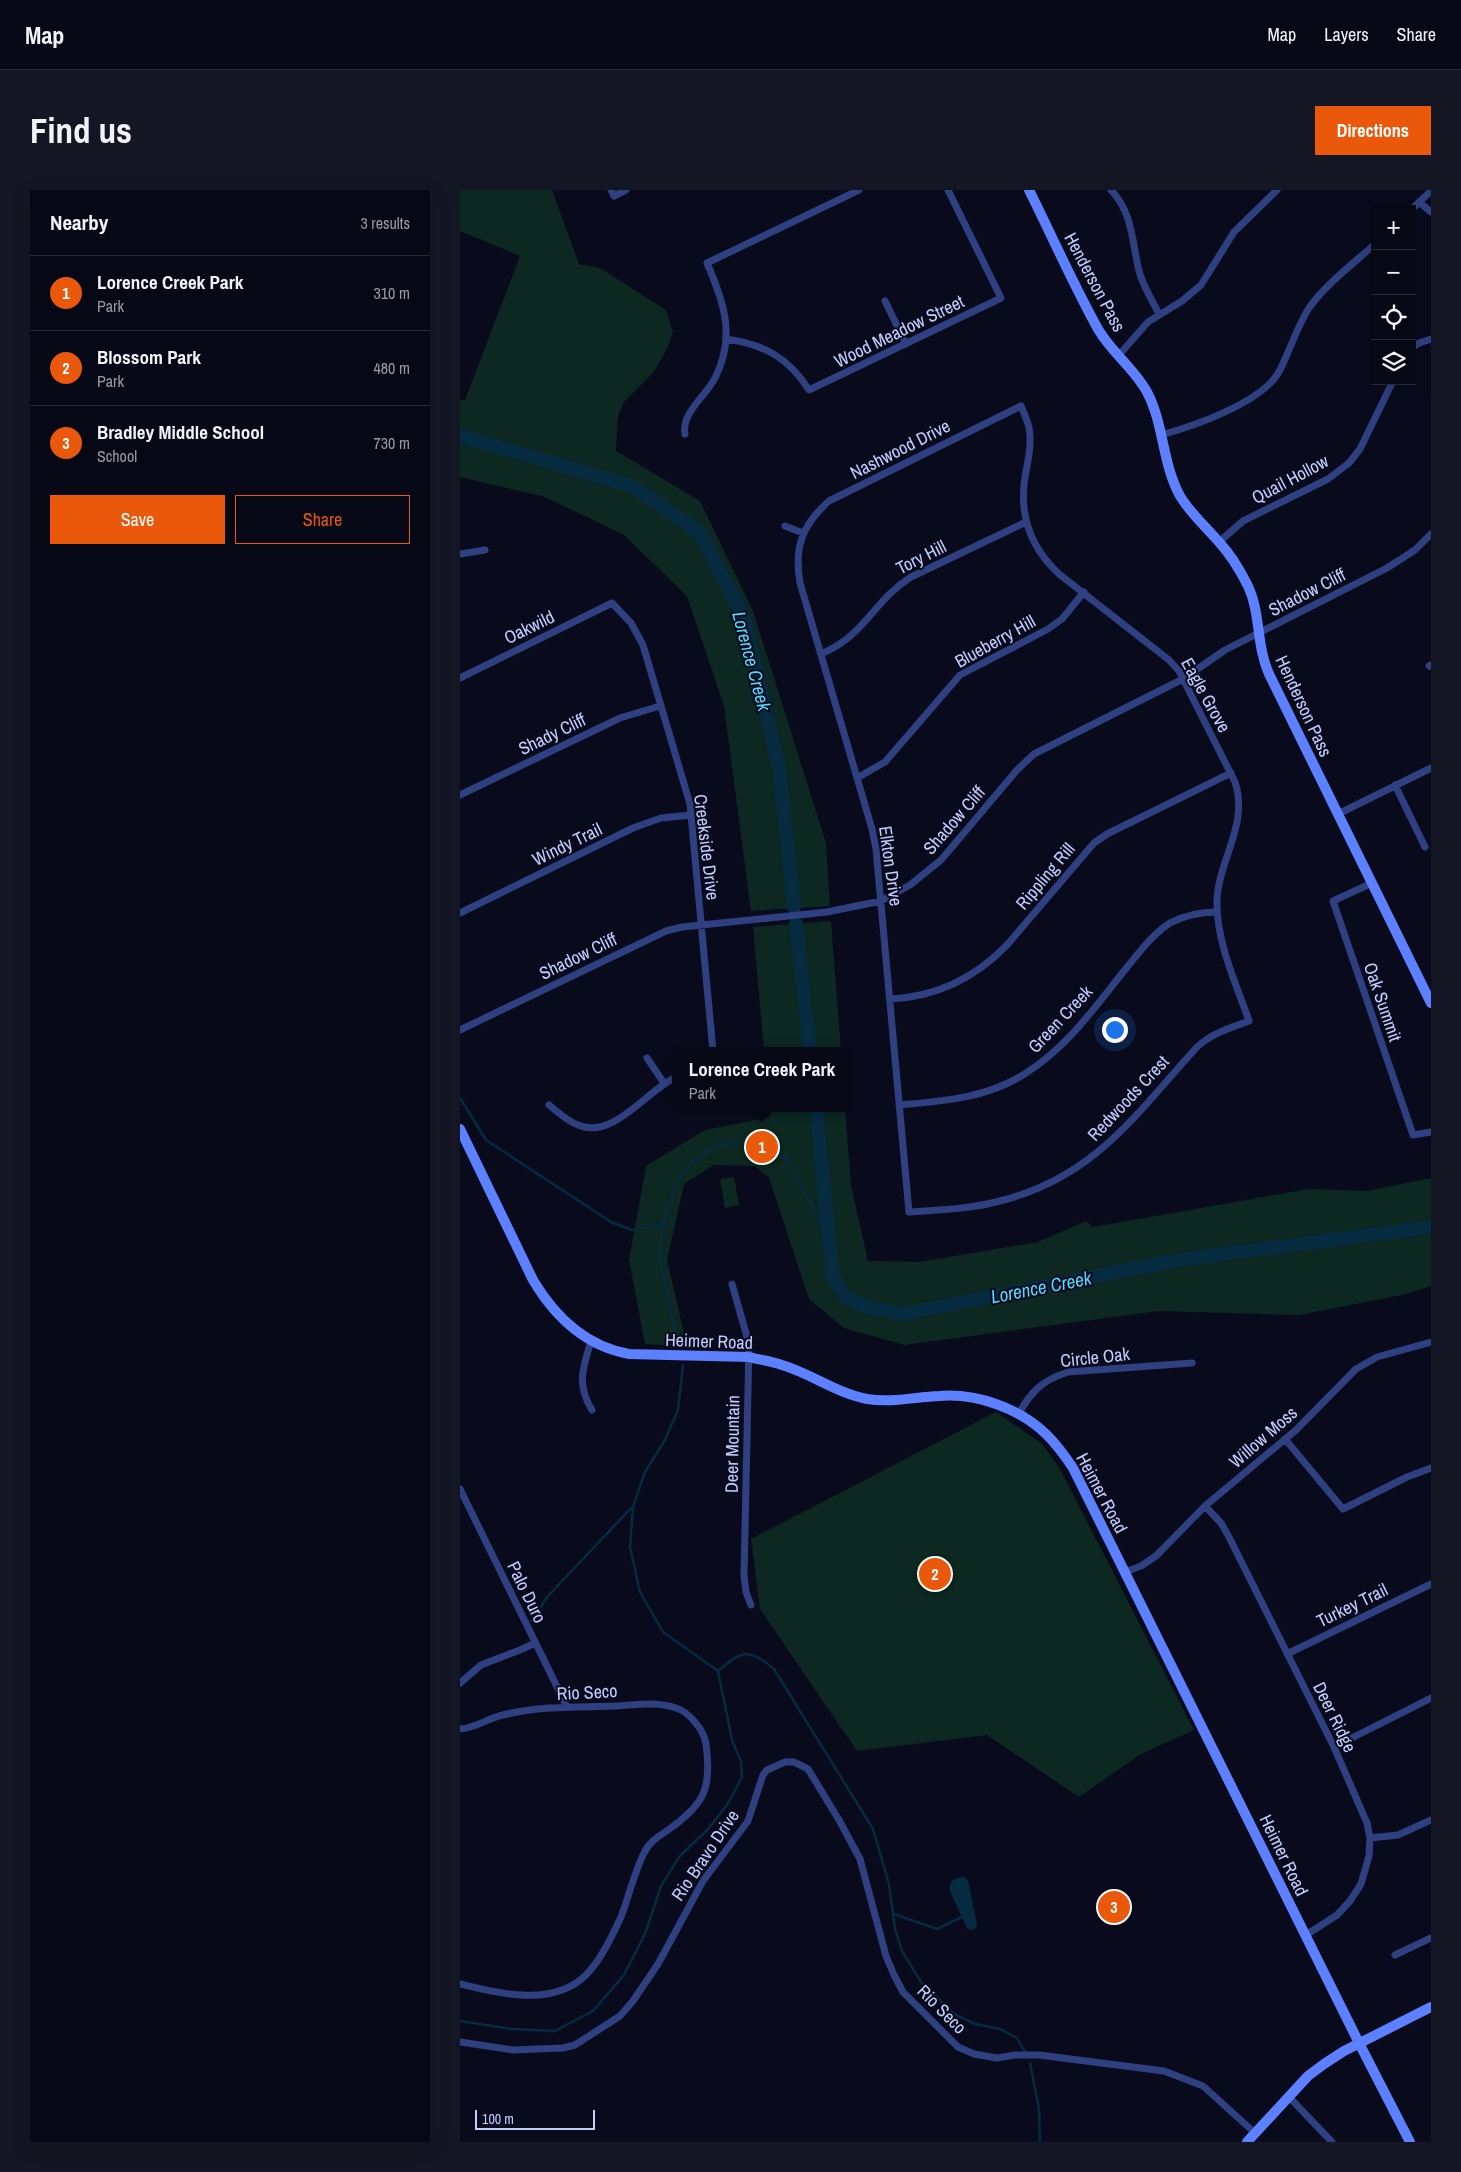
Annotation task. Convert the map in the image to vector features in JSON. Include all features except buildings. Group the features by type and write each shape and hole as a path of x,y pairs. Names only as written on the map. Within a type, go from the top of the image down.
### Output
{"street":[{"path":"613,193 626,190"},
{"path":"685,434 684,424 686,418 710,387 720,368 726,339 724,303 707,263 858,190"},
{"name":"Wood Meadow Street","path":"726,339 758,345 774,354 798,374 809,390 1002,298 948,190"},
{"name":"Henderson Pass","path":"1029,190 1099,331 1119,354 1146,392 1156,414 1169,470 1178,491 1190,511 1232,558 1248,588 1252,598 1260,652 1268,674 1431,1003"},
{"path":"1111,190 1124,207 1130,223 1139,270 1159,314"},
{"path":"1119,354 1148,322 1182,301 1201,286 1234,232 1277,190"},
{"path":"1416,206 1431,190"},
{"path":"1420,202 1431,212"},
{"path":"1161,435 1193,426 1262,391 1280,370 1309,308 1318,297 1371,248"},
{"path":"885,301 906,344"},
{"path":"1416,346 1431,340"},
{"name":"Quail Hollow","path":"1219,542 1243,521 1328,479 1349,463 1360,449 1391,385"},
{"name":"Eagle Grove","path":"1021,406 1029,426 1030,438 1023,493 1026,522 1034,542 1045,559 1059,574 1169,660 1183,679 1231,773 1238,791 1239,816 1236,833 1221,873 1217,912 1222,940 1249,1021"},
{"name":"Nashwood Drive","path":"803,534 812,517 829,501 1021,406"},
{"name":"Tory Hill","path":"821,654 838,646 853,635 897,586 911,577 1026,522"},
{"path":"785,526 803,534"},
{"name":"Elkton Drive","path":"803,534 798,553 798,568 872,829 881,901 909,1212"},
{"name":"Shadow Cliff","path":"460,1030 659,934 682,926 827,912 881,901 910,885 941,860 1017,770 1034,754 1183,679 1218,654 1387,568 1415,550 1431,534"},
{"path":"460,554 485,550"},
{"name":"Blueberry Hill","path":"857,778 885,762 960,675 1055,624 1072,609 1084,592"},
{"name":"Oakwild","path":"460,678 612,603"},
{"name":"Creekside Drive","path":"612,603 631,623 643,645 690,804 713,1047"},
{"name":"Shady Cliff","path":"460,795 620,718 660,706"},
{"path":"1338,814 1431,768"},
{"name":"Rippling Rill","path":"890,1000 941,990 970,976 1007,945 1094,843 1107,834 1231,773"},
{"path":"1395,785 1425,847"},
{"name":"Windy Trail","path":"460,913 633,828 661,818 691,815"},
{"name":"Oak Summit","path":"1372,883 1333,901 1412,1135 1431,1132"},
{"name":"Green Creek","path":"899,1105 971,1097 999,1087 1025,1074 1049,1057 1069,1036 1156,933 1184,916 1195,913 1217,912"},
{"name":"Redwoods Crest","path":"909,1212 961,1208 999,1202 1038,1188 1068,1174 1106,1147 1121,1133 1202,1042 1219,1031 1249,1021"},
{"path":"647,1058 664,1083"},
{"path":"549,1105 579,1126 598,1128 616,1121 664,1083 672,1079"},
{"name":"Heimer Road","path":"460,1129 543,1297 562,1320 591,1341 616,1351 643,1355 749,1358 783,1365 842,1392 863,1398 894,1400 952,1395 978,1399 1018,1415 1046,1433 1073,1468 1410,2142"},
{"name":"Deer Mountain","path":"732,1284 749,1344 744,1576 746,1592 751,1606"},
{"path":"591,1341 582,1377 582,1391 592,1410"},
{"name":"Willow Moss","path":"1125,1572 1141,1566 1156,1556 1205,1506 1286,1439 1363,1364 1377,1357 1431,1342"},
{"name":"Circle Oak","path":"1018,1415 1027,1398 1040,1384 1054,1376 1068,1372 1192,1364"},
{"path":"1286,1439 1343,1508 1407,1477 1431,1468"},
{"name":"Palo Duro","path":"460,1489 567,1707"},
{"name":"Deer Ridge","path":"1205,1506 1228,1535 1334,1748 1364,1814 1370,1838 1367,1866 1356,1893 1337,1915 1306,1935"},
{"name":"Turkey Trail","path":"1287,1654 1431,1584"},
{"path":"460,1683 481,1665 535,1643"},
{"path":"1334,1748 1431,1698"},
{"name":"Rio Seco","path":"460,1729 472,1728 503,1714 567,1707 663,1704 682,1710 693,1720 705,1738 709,1764 706,1784 700,1800 691,1813 651,1842 644,1852 621,1916 610,1939 588,1974 567,1988 540,1994 494,1993 460,1984"},
{"name":"Rio Seco","path":"767,1770 781,1763 794,1762 808,1769 815,1779 840,1820 860,1859 886,1956 903,1992 958,2047 974,2054 996,2058 1015,2055 1038,2055 1164,2072 1202,2086 1255,2132"},
{"name":"Rio Bravo Drive","path":"460,2042 520,2050 563,2048 575,2044 620,2016 666,1951 689,1904 703,1881 748,1821 760,1784 767,1770"},
{"path":"1370,1838 1398,1836 1431,1820"},
{"path":"1395,1955 1431,1938"},
{"path":"1247,2142 1290,2098 1308,2076 1324,2064 1359,2043 1431,2006"},
{"path":"1290,2098 1332,2142"}],"green space":[{"path":"460,190 552,190 579,264 600,268 666,310 673,331 668,347 653,373 624,402 618,416 616,451 700,501 753,611 826,843 830,906 751,911 724,706 687,596 624,535 545,497 460,477 460,400 465,400 520,256 460,231"},
{"path":"831,921 841,1047 764,1047 753,927"},
{"path":"770,1112 845,1112 851,1185 868,1261 919,1262 1038,1242 1086,1221 1093,1227 1309,1189 1367,1191 1431,1178 1431,1286 1406,1294 1300,1315 1159,1311 904,1345 844,1328 809,1299 769,1178 755,1166 714,1165 684,1184 667,1260 687,1346 645,1344 629,1260 646,1166 705,1130 770,1117"},
{"path":"734,1177 739,1205 725,1208 720,1179"},
{"path":"996,1412 1041,1443 1059,1467 1194,1730 1141,1754 1079,1797 987,1735 857,1751 760,1609 751,1539"}],"water":[{"path":"963,1877 968,1880 977,1925 976,1928 971,1930 967,1928 949,1889 953,1880"}],"waterway":[{"name":"Lorence Creek","path":"460,436 632,486 699,532 744,617 779,768 794,907"},
{"name":"Lorence Creek","path":"796,924 810,1047"},
{"path":"460,1098 486,1140 611,1222 632,1230 663,1224"},
{"name":"Lorence Creek","path":"816,1112 833,1277 846,1297 867,1307 903,1314 1178,1260 1431,1227"},
{"path":"678,1345 662,1270 661,1246 663,1224 678,1180 694,1160 716,1147 738,1140 772,1146 787,1159 830,1240"},
{"path":"460,2021 511,2029 555,2031 593,2011 624,1975 645,1934 661,1886 679,1857 708,1829 727,1805 742,1777 741,1761 732,1740 718,1671 663,1632 640,1592 630,1547 633,1507 645,1472 665,1440 678,1410 683,1365"},
{"path":"531,1621 548,1596 631,1508"},
{"path":"718,1671 733,1659 745,1654 758,1657 774,1669 873,1829 889,1884 895,1929 902,1951 921,1982 954,2014 975,2024 1000,2029 1017,2038 1025,2052"},
{"path":"894,1914 937,1929 962,1917"},
{"path":"1030,2063 1039,2109 1040,2142"}],"place":[{"name":"Lorence Creek Park","path":"762,1147"},
{"name":"Blossom Park","path":"935,1574"},
{"name":"Bradley Middle School","path":"1114,1907"}]}
